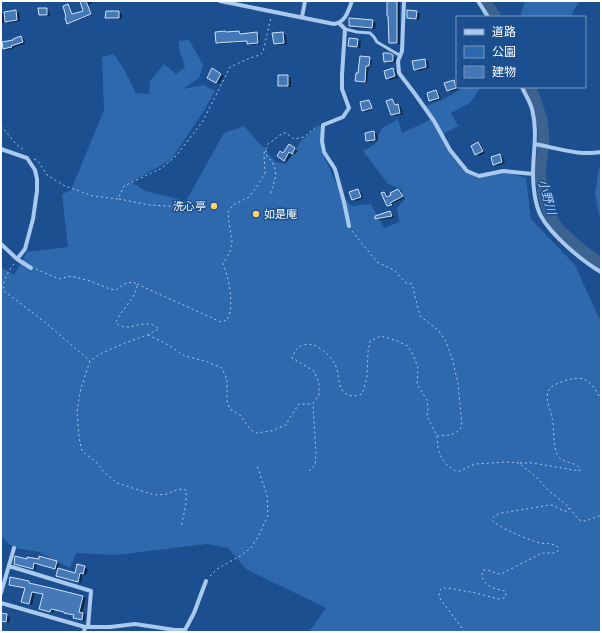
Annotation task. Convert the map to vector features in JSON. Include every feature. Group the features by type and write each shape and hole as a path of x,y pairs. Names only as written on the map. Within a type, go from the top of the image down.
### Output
{"street":[{"path":"220,1 334,24 340,23 344,19 352,1"},
{"path":"302,17 305,1"},
{"path":"404,1 402,51 399,55 398,61 399,73 432,119 450,150 467,171 479,176 503,171 533,174"},
{"path":"478,1 487,16"},
{"path":"340,23 345,29 342,89 349,108 343,117 323,125 322,140 324,152 335,169 349,226"},
{"path":"522,88 532,108 535,124 533,174 536,202 541,216 550,230 587,264 601,272"},
{"path":"535,144 574,152 601,152"},
{"path":"1,149 26,158 35,170 37,179 33,219 25,249 17,259"},
{"path":"1,244 17,259 31,268"},
{"path":"1,593 14,548"},
{"path":"9,566 91,591 86,629"},
{"path":"1,603 86,629 135,624 175,630 186,630 206,581"}],"lane":[{"path":"345,29 370,33 377,42 399,55"}],"path":[{"path":"118,199 124,186 162,168 176,156 203,121 230,67 260,55 263,52 272,11"},
{"path":"31,268 59,279 71,276 90,280 110,289 116,290 124,284 133,282 221,322 226,320 230,312 231,294 223,264 230,252 232,241 228,212 233,205 249,197 258,185 265,173 264,154 268,144 283,133 286,133 294,140 304,137 319,125 323,125"},
{"path":"1,126 17,145 29,154"},
{"path":"266,149 266,155 275,167 275,178 270,195"},
{"path":"35,159 47,175 65,186 93,196 150,205 184,207"},
{"path":"349,226 377,262 394,270 406,283 412,284 420,316 439,331 446,342 452,358 458,383 462,426 459,430 452,434 437,436"},
{"path":"17,259 9,269 3,288 4,291 46,323 90,361"},
{"path":"137,284 133,297 116,322 119,326 125,327 142,324 156,326 159,329 100,354 90,361 81,388 77,411 79,438 82,451 96,462 104,472 117,483 155,495 167,494 180,489 186,490 185,511 181,527"},
{"path":"147,335 165,343 185,356 205,361 222,368 228,380 227,402 230,409 240,415 250,429 256,433 272,431 286,424 299,404 312,404"},
{"path":"309,471 315,465 316,454 312,404 319,395 319,383 314,371 292,358 294,351 302,345 310,344 316,346 333,360 338,371 340,386 343,392 350,396 362,394 367,378 370,341 381,336 408,346 418,368 417,384 427,400 427,416 437,436 440,455 446,464 456,471 460,471 475,464 505,462 532,464 580,472 580,468 577,465 565,462 560,458 556,451 553,420 547,399 548,391 552,386 559,383 579,378 589,383 601,400"},
{"path":"519,463 569,507 579,520 586,521 601,515"},
{"path":"206,581 217,569 251,548 268,515 267,495 257,465"},
{"path":"465,632 441,600 439,596 440,590 443,588 448,588 498,599 504,598 506,596 505,591 490,587 486,584 482,573 483,570 501,574 542,553 556,553 558,551 558,547 555,544 539,543 501,527 492,520 494,516 551,505 556,506 564,512 568,511 569,507"}],"green space":[{"path":"525,1 580,1 573,11 572,16 520,16"},
{"path":"189,40 203,65 199,78 183,89 204,85 215,91 205,109 171,160 131,182 146,191 186,201 224,133 244,126 276,162 286,164 302,140 319,125 323,128 321,150 342,196 352,206 371,204 384,228 399,222 397,208 405,199 401,189 388,184 363,151 375,144 382,128 398,119 402,133 432,119 424,107 446,98 462,88 480,88 470,103 451,113 458,126 442,135 467,171 478,178 503,171 526,178 531,219 575,265 598,316 601,319 601,632 309,632 326,608 246,569 228,548 207,544 116,555 76,553 70,568 39,552 14,548 1,536 1,267 14,275 27,252 68,247 62,194 71,190 104,110 102,57 114,54 125,71 136,93 149,94 150,81 164,64 176,74 185,67 179,49 179,41"},
{"path":"601,166 601,225 595,193 599,168"}],"building":[{"path":"80,1 86,1 91,14 67,24 63,6 68,4 72,14 83,11"},
{"path":"387,1 397,1 397,43 389,43"},
{"path":"38,8 47,8 47,15 39,15"},
{"path":"16,10 17,20 5,22 4,12"},
{"path":"407,10 417,11 416,19 407,18"},
{"path":"106,11 119,11 119,18 105,18"},
{"path":"349,18 373,20 372,28 349,26"},
{"path":"239,31 240,34 257,32 258,43 247,44 247,41 216,43 215,32"},
{"path":"283,32 284,43 274,44 272,33"},
{"path":"21,36 23,42 3,49 2,42 13,40"},
{"path":"349,38 358,39 357,47 348,46"},
{"path":"383,53 393,55 393,61 384,62"},
{"path":"360,56 370,57 369,66 366,66 365,82 355,81 356,73 358,73"},
{"path":"425,59 426,67 414,70 412,61"},
{"path":"212,68 221,74 216,83 207,78"},
{"path":"393,68 395,76 386,79 384,71"},
{"path":"278,75 288,75 288,86 278,86"},
{"path":"454,80 456,88 447,91 444,83"},
{"path":"436,90 439,98 429,101 427,93"},
{"path":"392,99 395,105 398,104 400,113 391,115 386,101"},
{"path":"369,100 372,108 362,111 360,102"},
{"path":"374,131 375,140 366,141 365,133"},
{"path":"478,142 483,151 475,155 471,146"},
{"path":"289,144 295,148 292,154 289,152 284,161 277,156 280,151 283,153"},
{"path":"500,154 502,162 493,165 491,157"},
{"path":"358,189 361,197 352,200 349,192"},
{"path":"398,189 403,196 390,203 392,205 387,206 381,193 384,192 387,197 391,195 390,193"},
{"path":"390,211 392,216 375,219 375,216"},
{"path":"15,556 27,559 27,557 39,559 39,556 57,561 55,569 34,563 33,569 14,564"},
{"path":"77,564 85,566 83,574 80,573 78,582 56,576 58,568 75,573"},
{"path":"10,577 83,596 79,612 83,613 82,620 73,618 74,615 64,612 51,609 50,612 39,609 43,594 32,592 29,604 21,602 25,588 9,585"},
{"path":"1,613 7,614 6,622 1,621"}],"waterway":[{"name":"小野川","path":"485,1 495,16"},
{"name":"小野川","path":"530,88 542,120 544,139 540,173 544,198 549,213 558,228 601,264"}],"place":[{"name":"洗心亭","path":"214,206"},
{"name":"如是庵","path":"256,214"}]}
